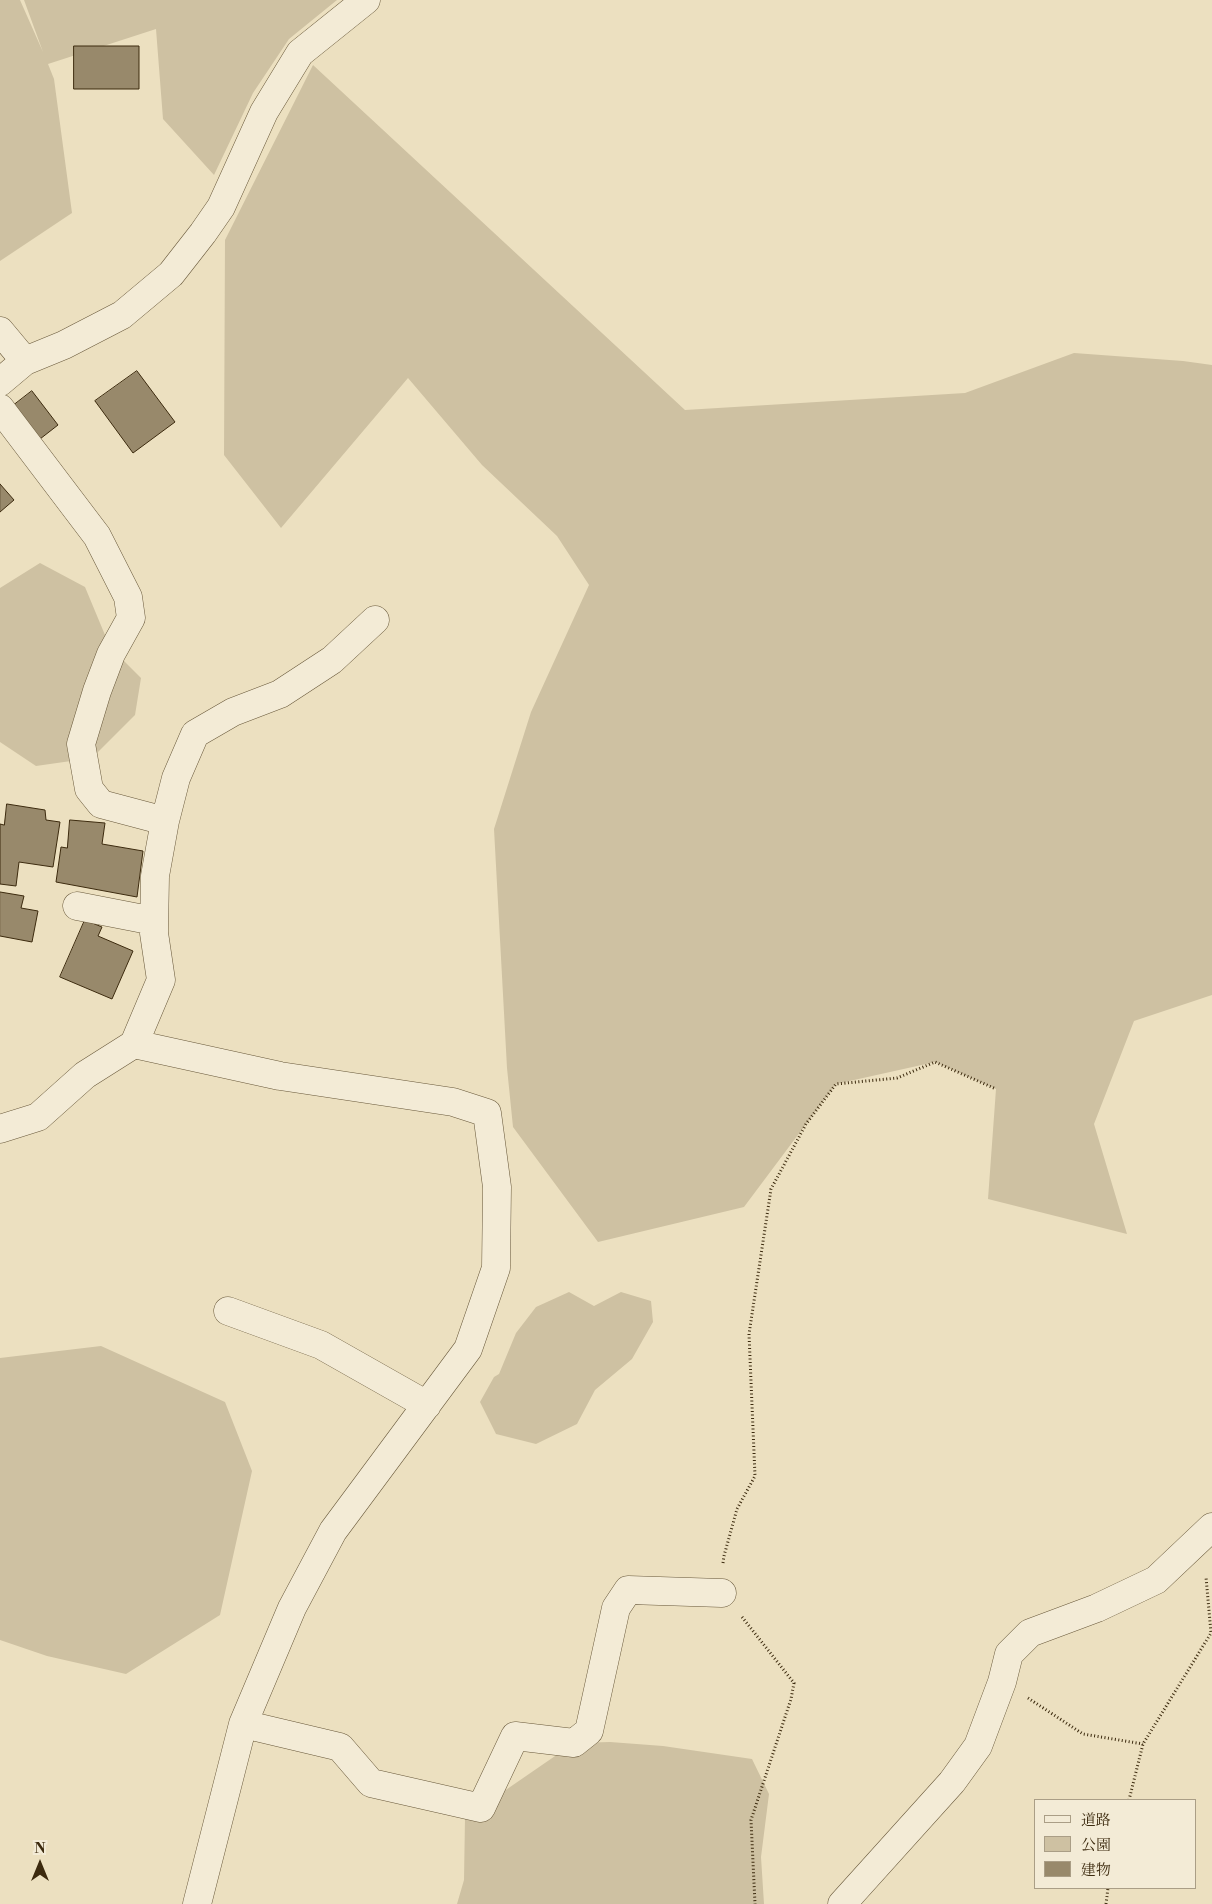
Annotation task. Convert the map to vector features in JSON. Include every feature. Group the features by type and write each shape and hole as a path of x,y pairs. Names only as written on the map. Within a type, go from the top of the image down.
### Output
{"street":[{"path":"0,382 25,361 64,346 122,315 171,274 221,207 264,112 300,53 366,0"},
{"path":"0,331 25,361"},
{"path":"0,408 97,536 128,597 131,618 111,654 97,691 81,744 89,789 102,804 165,821"},
{"path":"0,1129 38,1117 85,1075 134,1044 161,980 154,932 154,876 176,778 195,734 233,712 280,694 332,660 376,620"},
{"path":"77,906 154,921"},
{"path":"134,1044 280,1076 453,1102 487,1114 497,1187 496,1268 468,1349 332,1531 292,1608 243,1724 198,1904"},
{"path":"228,1311 322,1346 427,1405"},
{"path":"842,1904 952,1782 978,1746 1002,1682 1009,1654 1030,1632 1097,1608 1156,1580 1207,1531"},
{"path":"243,1724 340,1746 371,1783 481,1808 515,1736 574,1743 588,1731 616,1608 628,1590 722,1593"}],"path":[{"path":"755,1904 751,1820 791,1699 794,1682 722,1593 726,1546 737,1509 755,1476 749,1334 771,1189 806,1124 836,1084 897,1078 935,1062 996,1089"},
{"path":"1129,1799 1142,1744 1211,1632 1207,1531"},
{"path":"1002,1682 1084,1734 1142,1744"},
{"path":"1106,1904 1108,1889"}],"green space":[{"path":"0,0 20,0 43,52 24,0 337,0 289,39 253,93 214,175 163,119 156,29 48,64 54,79 72,213 0,261"},
{"path":"313,65 685,410 965,393 1074,353 1212,365 1212,995 1134,1021 1094,1124 1127,1234 988,1199 996,1089 935,1062 836,1084 744,1207 598,1242 513,1127 507,1068 494,829 531,712 589,585 557,536 482,465 408,378 281,528 224,455 225,240"},
{"path":"40,563 85,587 110,647 141,678 135,715 92,758 36,766 0,742 0,588"},
{"path":"569,1292 594,1306 621,1292 651,1301 653,1322 632,1359 595,1390 577,1424 536,1444 496,1434 480,1402 494,1377 499,1374 516,1333 536,1307"},
{"path":"101,1346 225,1402 252,1471 220,1615 126,1674 47,1656 0,1640 0,1358"},
{"path":"610,1742 663,1746 752,1759 769,1794 761,1857 764,1904 457,1904 464,1880 465,1818 574,1743"}],"building":[{"path":"74,46 139,46 139,89 74,89"},
{"path":"137,371 175,422 133,453 95,401"},
{"path":"32,391 58,425 40,439 14,405"},
{"path":"0,484 14,500 0,512"},
{"path":"7,804 45,810 46,820 60,822 53,867 19,862 16,886 0,884 0,824 4,825"},
{"path":"70,820 105,823 102,844 143,851 137,897 56,882 61,847 67,848"},
{"path":"0,892 24,896 21,908 38,911 32,942 0,936"},
{"path":"85,920 102,927 98,936 133,951 112,999 60,977"}]}
